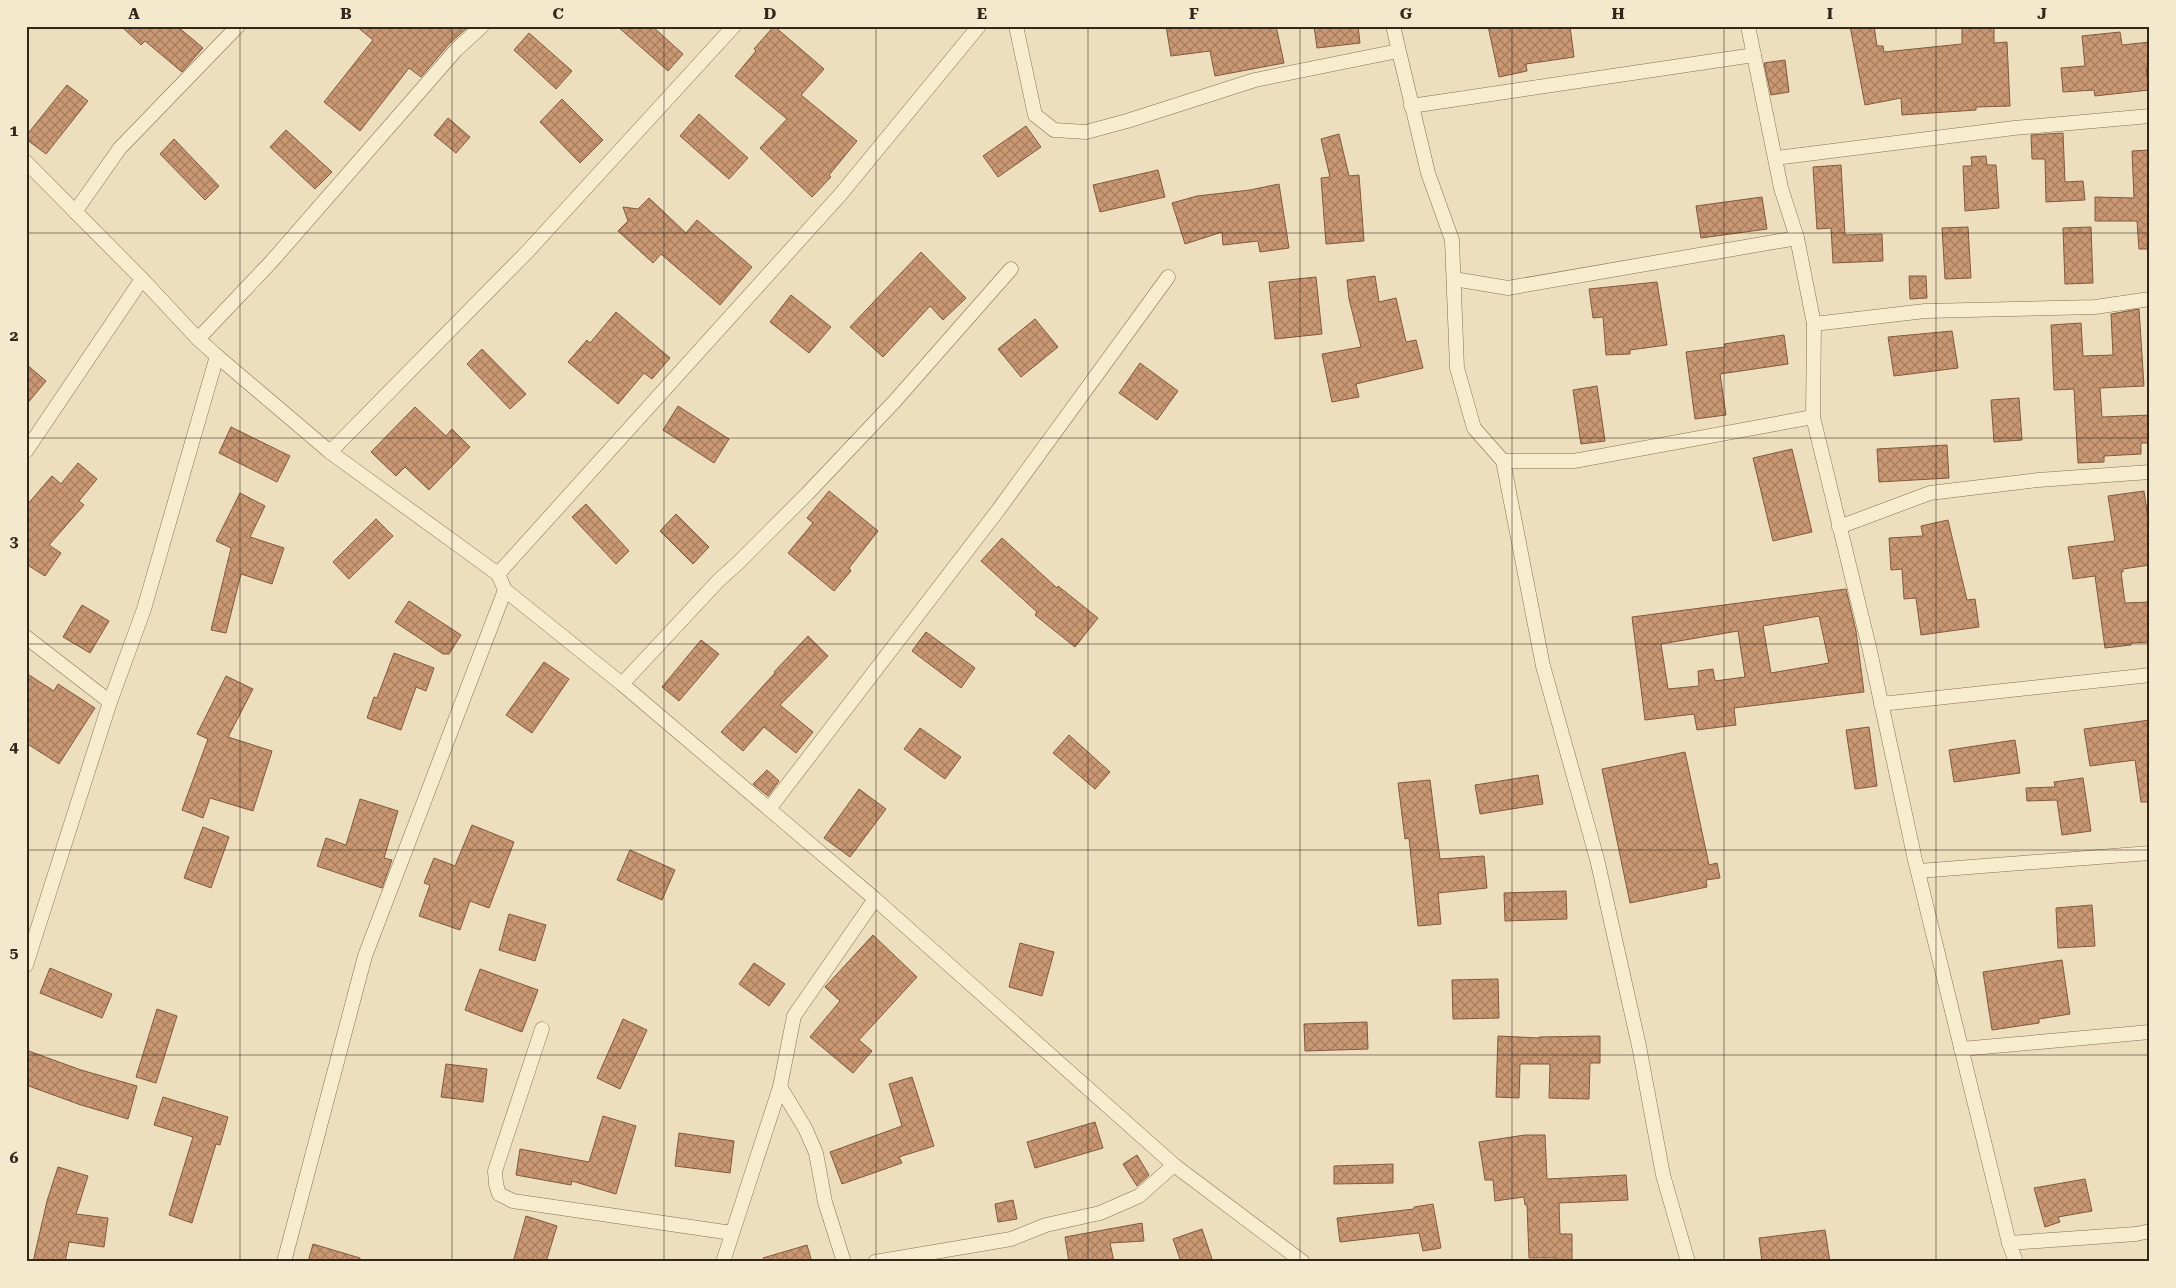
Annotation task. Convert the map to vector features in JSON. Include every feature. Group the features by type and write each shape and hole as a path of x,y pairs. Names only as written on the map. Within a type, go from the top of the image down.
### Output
{"street":[{"path":"75,212 120,148 238,26"},
{"path":"198,339 272,261 456,50 482,26"},
{"path":"330,452 528,251 734,26"},
{"path":"498,574 840,195 979,26"},
{"path":"1016,26 1035,115 1054,130 1086,132 1127,121 1255,80 1398,51"},
{"path":"1393,26 1410,106 1428,173 1452,240 1457,368 1474,428 1504,461 1543,666 1597,859 1639,1046 1663,1175 1688,1262"},
{"path":"1748,26 1781,188 1797,238 1814,324 1813,417 1961,1049 2009,1243 2016,1262"},
{"path":"1410,106 1754,55"},
{"path":"1776,158 2014,128 2150,116"},
{"path":"26,162 142,279 198,339 217,356 330,452 498,574 505,590 622,684 875,899 1174,1165 1303,1262"},
{"path":"1454,279 1508,288 1797,238"},
{"path":"622,684 719,580 894,402 1011,269"},
{"path":"769,809 999,509 1168,277"},
{"path":"26,452 142,279"},
{"path":"1814,324 1926,311 2095,307 2150,299"},
{"path":"26,965 110,702 144,609 217,356"},
{"path":"1504,461 1574,461 1813,417"},
{"path":"1839,527 1930,493 2038,480 2150,472"},
{"path":"284,1262 365,956 505,590"},
{"path":"26,638 110,702"},
{"path":"1881,704 2150,675"},
{"path":"1919,871 2150,853"},
{"path":"723,1262 780,1087 794,1016 875,899"},
{"path":"542,1029 495,1171 499,1194 512,1202 732,1233"},
{"path":"1961,1049 2150,1032"},
{"path":"780,1087 805,1128 816,1153 825,1202 844,1262"},
{"path":"874,1262 1011,1239 1046,1225 1100,1213 1139,1196 1174,1165"},
{"path":"2009,1243 2136,1234 2150,1231"}],"building":[{"path":"121,26 177,26 203,48 182,72 145,41 141,45"},
{"path":"356,26 469,26 449,44 421,77 409,68 360,131 324,102 373,40"},
{"path":"617,26 652,26 683,54 668,71"},
{"path":"774,26 824,69 801,95 857,141 829,175 831,177 812,197 760,148 787,119 735,76 756,51 754,49"},
{"path":"1166,26 1276,26 1284,63 1215,76 1210,51 1171,56"},
{"path":"1314,26 1358,26 1360,43 1317,48"},
{"path":"1488,26 1570,26 1574,57 1526,64 1527,71 1499,77"},
{"path":"1850,26 1874,26 1877,46 1883,46 1884,52 1962,44 1962,26 1994,26 1994,43 2007,42 2010,106 1976,107 1976,110 1902,115 1901,98 1865,105"},
{"path":"2120,32 2122,45 2150,42 2150,68 2146,68 2149,90 2095,96 2094,90 2063,92 2061,68 2085,66 2082,36"},
{"path":"529,33 572,71 556,89 514,50"},
{"path":"1785,60 1789,92 1771,95 1764,63"},
{"path":"67,85 88,101 46,154 26,139 26,136"},
{"path":"562,99 603,140 580,163 540,122"},
{"path":"699,114 748,158 729,179 680,136"},
{"path":"448,118 470,137 456,153 434,135"},
{"path":"1026,126 1041,147 998,177 983,156"},
{"path":"286,130 332,172 315,189 270,147"},
{"path":"2063,133 2065,182 2083,181 2085,200 2046,202 2045,159 2032,159 2031,135"},
{"path":"1339,134 1349,176 1359,175 1364,241 1326,244 1321,178 1330,177 1321,139"},
{"path":"174,139 219,186 205,200 160,154"},
{"path":"2150,150 2150,249 2139,249 2137,221 2095,221 2095,197 2134,198 2132,151"},
{"path":"1986,156 1987,165 1996,165 1999,208 1965,211 1963,166 1972,166 1971,157"},
{"path":"1841,165 1845,235 1882,234 1883,261 1833,263 1831,228 1817,229 1813,167"},
{"path":"1158,170 1165,197 1100,212 1093,185"},
{"path":"1279,184 1289,248 1260,252 1258,241 1223,245 1222,232 1185,244 1172,203 1197,196 1250,190"},
{"path":"1762,197 1767,229 1701,238 1696,206"},
{"path":"649,198 686,233 697,220 752,267 720,305 661,254 653,263 618,231 628,221 623,207 638,209"},
{"path":"1968,227 1971,278 1945,279 1942,228"},
{"path":"2091,227 2093,283 2065,284 2063,228"},
{"path":"921,252 966,298 943,320 930,306 883,357 850,327"},
{"path":"1375,276 1379,302 1396,298 1406,342 1416,340 1423,368 1356,384 1359,397 1332,402 1322,354 1361,347 1349,299 1347,280"},
{"path":"1909,276 1926,276 1927,298 1910,299"},
{"path":"1316,277 1322,334 1275,339 1269,282"},
{"path":"1657,282 1667,345 1630,350 1630,354 1606,355 1603,317 1593,318 1589,289"},
{"path":"791,295 831,327 809,353 770,322"},
{"path":"2139,309 2144,386 2100,388 2102,417 2150,415 2150,443 2141,443 2141,454 2104,456 2104,462 2078,463 2074,389 2054,390 2051,325 2081,323 2083,356 2113,355 2111,314"},
{"path":"616,312 670,358 652,379 644,373 618,404 568,362 587,340 590,343"},
{"path":"1035,319 1058,347 1021,377 998,349"},
{"path":"1952,331 1958,368 1894,376 1888,337"},
{"path":"1784,335 1788,364 1720,374 1726,415 1695,419 1686,352 1725,347 1724,344"},
{"path":"482,349 526,394 510,409 467,364"},
{"path":"1140,363 1178,391 1157,420 1119,393"},
{"path":"26,364 46,381 26,405"},
{"path":"1597,386 1605,441 1581,444 1573,390"},
{"path":"2019,398 2022,440 1994,442 1991,400"},
{"path":"678,406 729,439 714,463 663,430"},
{"path":"415,407 446,436 452,429 470,447 429,490 405,467 396,476 371,452"},
{"path":"231,427 290,456 277,482 219,453"},
{"path":"1947,445 1949,478 1879,482 1877,449"},
{"path":"1792,449 1812,532 1773,541 1753,458"},
{"path":"78,463 97,479 79,501 84,505 49,545 61,553 45,576 26,564 26,506 52,476 61,484"},
{"path":"829,491 878,531 849,568 851,571 834,591 788,553 813,523 807,518"},
{"path":"2144,491 2150,532 2150,565 2123,569 2123,572 2121,572 2125,603 2150,602 2150,642 2131,643 2131,645 2105,648 2095,576 2073,579 2068,547 2115,541 2108,496"},
{"path":"240,493 265,506 250,537 284,548 272,584 241,574 226,633 211,630 231,548 216,541"},
{"path":"586,504 629,551 616,564 572,517"},
{"path":"676,514 709,547 693,564 660,531"},
{"path":"376,519 393,536 349,579 333,562"},
{"path":"1948,520 1967,600 1975,599 1979,627 1921,635 1916,598 1904,599 1902,569 1891,570 1889,538 1923,536 1921,526"},
{"path":"1002,538 1057,588 1058,586 1098,618 1075,647 1035,615 1037,612 981,561"},
{"path":"1846,589 1856,631 1864,692 1734,708 1736,725 1697,730 1694,714 1645,720 1632,617","holes":["1819,616 1829,663 1771,673 1763,626","1738,631 1745,677 1715,681 1713,669 1698,671 1699,686 1668,689 1661,644"]},
{"path":"409,601 461,635 449,654 443,654 395,622"},
{"path":"82,605 109,621 90,653 63,637"},
{"path":"926,632 975,668 961,688 912,651"},
{"path":"808,636 828,656 780,705 813,732 796,753 764,727 743,751 721,732"},
{"path":"701,640 719,654 679,701 662,687"},
{"path":"394,653 434,668 426,691 416,687 401,730 367,718 374,697 377,698"},
{"path":"544,662 569,679 532,733 506,715"},
{"path":"26,673 54,691 58,684 95,708 59,764 26,743"},
{"path":"226,676 253,689 228,737 272,751 253,811 210,798 203,818 182,810 208,739 197,734"},
{"path":"2150,720 2150,802 2141,802 2135,760 2090,766 2084,729"},
{"path":"1869,727 1877,786 1855,789 1846,730"},
{"path":"920,728 961,757 945,779 904,749"},
{"path":"1069,735 1110,772 1095,789 1053,753"},
{"path":"2015,740 2020,773 1954,782 1949,750"},
{"path":"1685,752 1709,865 1717,863 1720,878 1706,880 1707,887 1630,903 1602,769"},
{"path":"767,770 779,781 768,796 753,784"},
{"path":"1538,775 1543,804 1480,814 1475,785"},
{"path":"2083,778 2091,831 2062,835 2057,800 2027,801 2026,788 2055,787 2054,782"},
{"path":"1430,780 1440,859 1484,856 1487,888 1438,893 1441,924 1418,926 1409,838 1405,839 1398,783"},
{"path":"859,789 886,809 850,857 824,838"},
{"path":"360,799 398,811 384,858 392,860 382,888 317,866 326,838 346,845"},
{"path":"472,825 514,842 489,908 470,901 460,930 419,916 430,885 424,883 434,858 455,866"},
{"path":"203,827 229,837 211,888 184,878"},
{"path":"630,850 675,870 662,900 617,880"},
{"path":"1566,891 1567,919 1505,921 1504,893"},
{"path":"2092,905 2095,946 2058,948 2056,908"},
{"path":"509,914 546,925 535,961 499,950"},
{"path":"873,935 917,977 859,1040 872,1051 853,1073 810,1037 840,1001 825,987"},
{"path":"1020,943 1054,952 1042,996 1009,987"},
{"path":"2062,960 2070,1014 2039,1019 2039,1023 1992,1030 1983,972"},
{"path":"754,963 785,984 769,1006 739,984"},
{"path":"50,968 112,994 102,1018 40,993"},
{"path":"480,969 538,990 522,1032 465,1010"},
{"path":"1498,979 1499,1018 1453,1019 1452,980"},
{"path":"157,1009 177,1016 156,1083 136,1077"},
{"path":"623,1019 647,1030 620,1089 597,1078"},
{"path":"1367,1022 1368,1049 1305,1051 1304,1024"},
{"path":"1498,1036 1539,1038 1600,1036 1600,1063 1590,1063 1589,1099 1549,1098 1550,1064 1520,1064 1519,1098 1496,1097"},
{"path":"26,1050 81,1070 137,1086 128,1119 81,1105 26,1085"},
{"path":"446,1064 487,1069 483,1102 441,1097"},
{"path":"912,1077 934,1146 899,1157 902,1163 842,1184 830,1152 902,1126 889,1084"},
{"path":"163,1097 228,1117 220,1145 216,1144 192,1223 169,1215 193,1137 154,1125"},
{"path":"603,1116 636,1126 616,1194 572,1181 571,1185 516,1175 520,1149 589,1162"},
{"path":"1095,1122 1103,1148 1035,1168 1027,1142"},
{"path":"679,1133 734,1141 730,1173 675,1166"},
{"path":"1525,1135 1545,1135 1547,1179 1626,1175 1628,1200 1559,1203 1560,1234 1572,1234 1572,1262 1556,1262 1556,1258 1529,1258 1527,1205 1525,1205 1524,1197 1495,1201 1493,1180 1485,1180 1479,1142"},
{"path":"1137,1155 1149,1175 1137,1186 1123,1164"},
{"path":"1393,1164 1393,1183 1334,1184 1334,1166"},
{"path":"58,1167 88,1176 76,1214 108,1218 104,1247 69,1242 65,1262 33,1262 47,1201"},
{"path":"2085,1179 2092,1211 2058,1217 2060,1222 2045,1227 2034,1188"},
{"path":"1013,1200 1017,1219 998,1222 995,1204"},
{"path":"1433,1204 1441,1248 1423,1251 1419,1233 1340,1242 1337,1218 1414,1209 1414,1207"},
{"path":"526,1216 557,1226 546,1262 513,1262"},
{"path":"1142,1223 1144,1241 1110,1243 1114,1262 1069,1262 1065,1237"},
{"path":"1202,1229 1213,1262 1181,1262 1173,1239"},
{"path":"1825,1230 1830,1262 1762,1262 1759,1238"},
{"path":"313,1244 360,1258 360,1262 308,1262"},
{"path":"807,1245 812,1262 764,1262 763,1258"}]}
